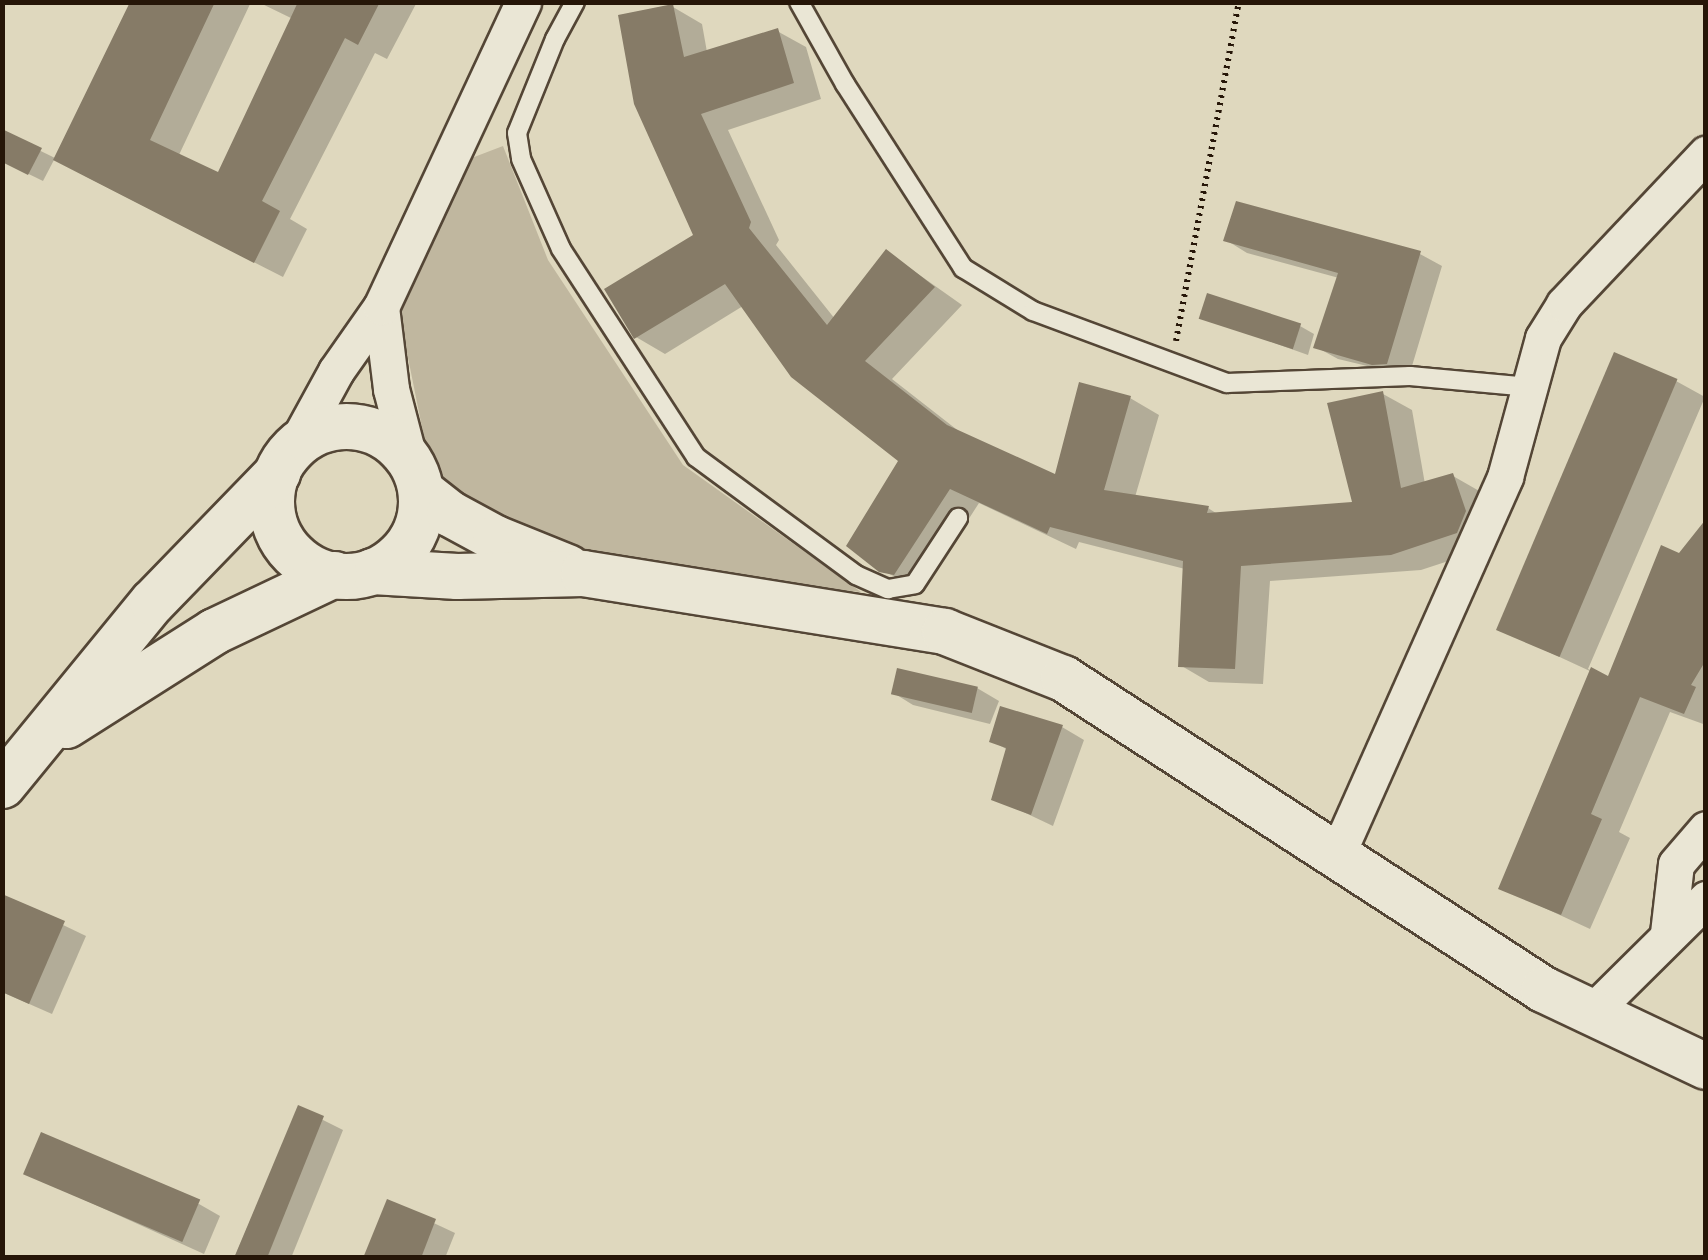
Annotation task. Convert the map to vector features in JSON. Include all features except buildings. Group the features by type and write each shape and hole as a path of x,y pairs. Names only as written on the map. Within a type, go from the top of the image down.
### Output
{"street":[{"path":"523,2 381,308 336,372 286,459 273,517 281,537 313,568 457,576 583,573 944,631 1063,678 1543,989 1706,1066"},
{"path":"1336,857 1504,478 1543,338 1564,304 1706,154"},
{"path":"31,748 214,632 405,548 420,511 415,475 392,389 381,308"},
{"path":"2,785 152,602 286,459 317,432 342,425 368,428 391,440 449,513 495,538 583,573"},
{"path":"1668,934 1676,864 1706,829"},
{"path":"1592,1012 1706,899"}],"lane":[{"path":"575,2 555,39 517,132 521,160 561,249 696,457 856,576 888,589 916,584 958,518"},
{"path":"799,2 845,84 963,268 1033,310 1228,383 1410,376 1529,387"}],"path":[{"path":"1172,362 1240,2"}],"shaded area":[{"path":"503,146 548,260 683,465 861,592 737,580 594,559 507,525 447,490 428,457 399,313 469,159"}]}
